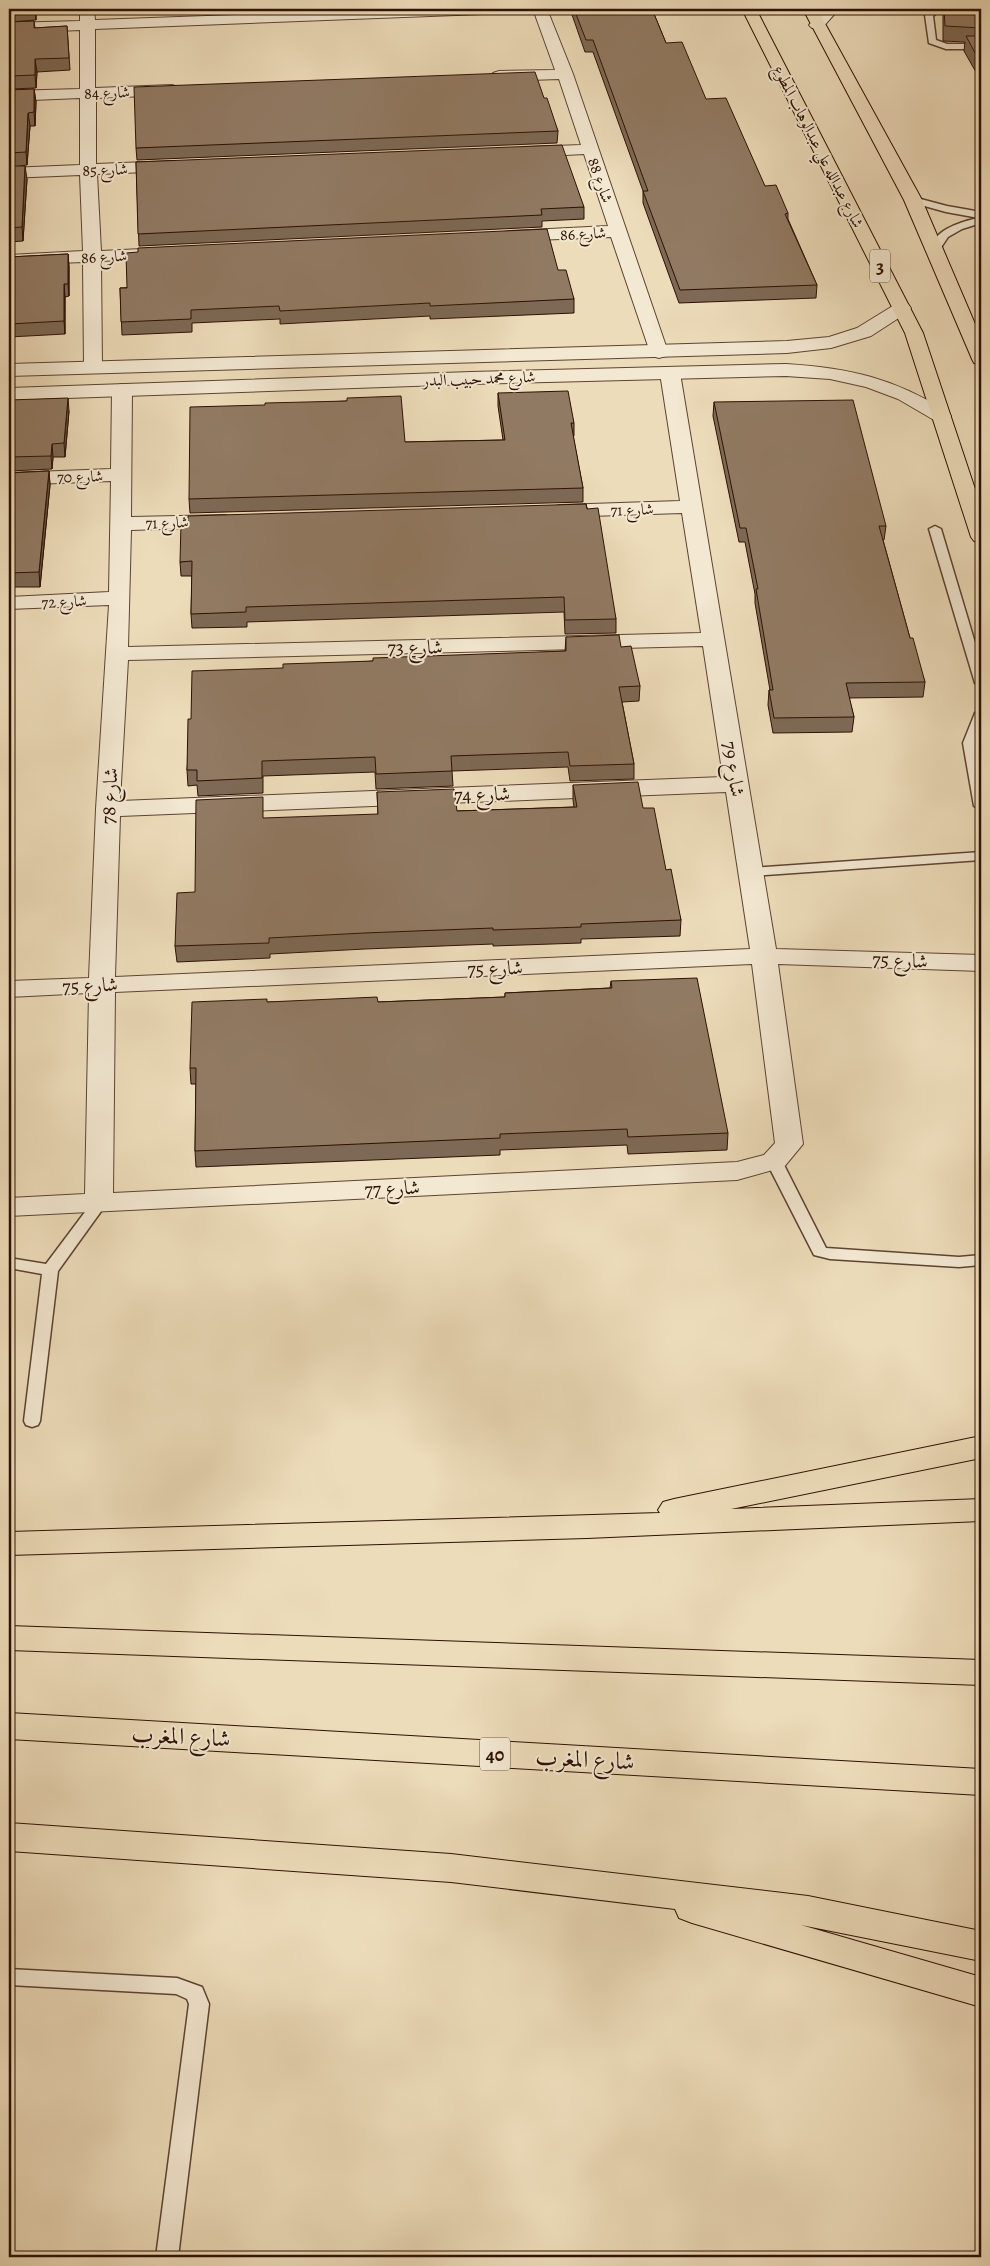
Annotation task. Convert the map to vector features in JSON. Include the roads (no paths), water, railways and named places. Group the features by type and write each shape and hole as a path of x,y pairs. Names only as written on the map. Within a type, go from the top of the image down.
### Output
{"main road":[{"name":"شارع عبدالله علي عبدالوهاب المطوع","path":"749,9 914,333 981,537"},
{"path":"810,9 913,200 981,359"},
{"path":"587,1527 981,1447"},
{"path":"9,1544 587,1527 981,1510"},
{"path":"9,1638 981,1673"},
{"name":"شارع المغرب","path":"9,1726 981,1782"},
{"path":"9,1837 451,1868 808,1910 981,1946"},
{"path":"621,1888 981,1992"}],"street":[{"path":"9,28 87,17 509,9"},
{"name":"شارع 88","path":"540,9 565,74 659,352"},
{"path":"817,25 832,9"},
{"path":"87,17 88,170 92,256 93,367"},
{"path":"488,77 565,74"},
{"name":"شارع 84","path":"9,96 185,89"},
{"path":"512,152 591,149"},
{"name":"شارع 85","path":"9,173 186,166"},
{"name":"شارع 86","path":"490,237 619,231"},
{"name":"شارع 86","path":"9,260 181,252"},
{"name":"شارع محمد حبيب البدر","path":"9,370 787,347 831,342 864,332 902,308"},
{"path":"786,370 802,364 802,354 787,347"},
{"path":"472,378 459,372 459,363 473,357"},
{"path":"394,381 402,374 403,367 396,360"},
{"name":"شارع محمد حبيب البدر","path":"9,394 472,378 786,370 820,372 863,379 899,392 941,416"},
{"name":"شارع 79","path":"670,373 764,956 790,1144 774,1161"},
{"name":"شارع 78","path":"100,1203 102,985 108,809 120,598 122,390"},
{"name":"شارع 70","path":"9,479 122,475"},
{"name":"شارع 71","path":"544,511 692,507"},
{"name":"شارع 71","path":"121,524 249,520"},
{"name":"شارع 72","path":"9,603 120,598"},
{"name":"شارع 73","path":"116,654 713,639"},
{"name":"شارع 74","path":"108,809 736,784"},
{"name":"شارع 75","path":"9,989 764,956 981,963"},
{"name":"شارع 77","path":"9,1207 737,1170 774,1161"}],"lane":[{"path":"937,9 929,15 932,41 946,46 981,47"},
{"path":"913,200 946,209 981,215"},
{"path":"936,254 936,248 944,236 962,226 981,220"},
{"path":"935,529 981,683"},
{"path":"981,713 969,743 981,806"},
{"path":"750,872 981,856"},
{"path":"774,1161 820,1251 830,1254 949,1261 974,1262 981,1260"},
{"path":"32,1421 50,1270 100,1203"},
{"path":"9,1263 50,1270"},
{"path":"9,1977 177,1986 195,1993 199,2004 167,2257"}]}
